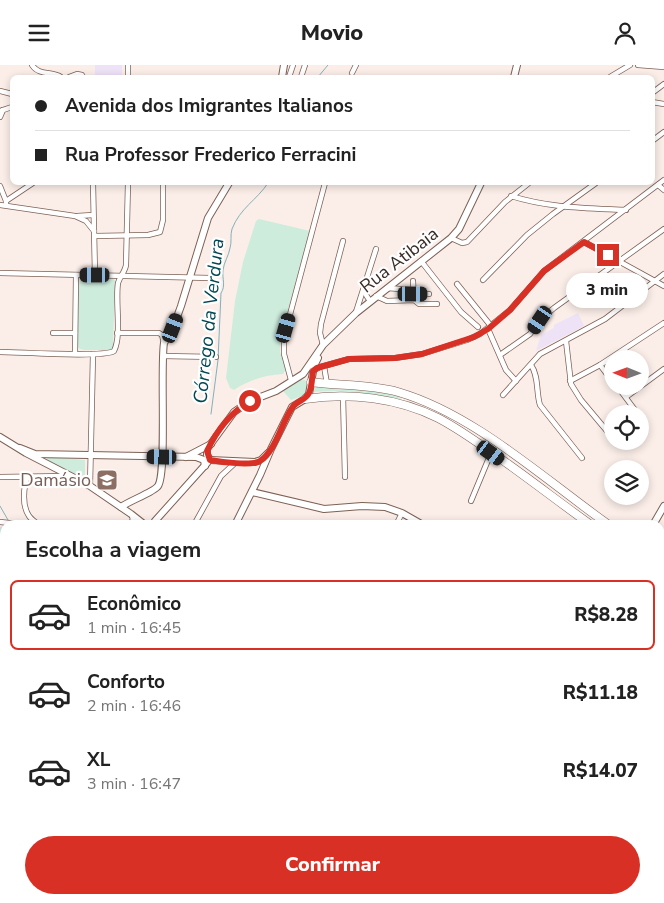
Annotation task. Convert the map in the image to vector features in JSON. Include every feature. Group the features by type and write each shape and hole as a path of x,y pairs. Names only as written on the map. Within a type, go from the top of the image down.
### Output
{"main road":[{"path":"121,507 158,487 161,481 164,343 173,328 191,277 205,224 228,185"},
{"name":"Rua Atibaia","path":"300,376 321,347 356,313 451,238 459,229 480,185"},
{"name":"Rua Atibaia","path":"238,520 292,407 305,399 310,392 314,368 321,347"},
{"path":"210,460 207,451 227,420 239,408 259,397 276,391 291,380 314,368"},
{"path":"300,376 311,382 380,389 438,406 480,431 602,520"},
{"path":"305,399 343,396 370,398 403,405 437,417 468,436 584,520"},
{"path":"403,405 407,399 414,398"},
{"path":"468,436 471,432 480,431"},
{"path":"0,437 90,486 140,520"},
{"path":"185,457 211,444"},
{"path":"20,448 31,453 50,454 196,457 204,460 204,466"},
{"path":"157,520 210,460 258,462 271,449"},
{"path":"42,461 50,454"},
{"path":"238,462 256,469 258,473 256,483"},
{"path":"252,492 324,509 375,506 392,509 414,520"},
{"path":"560,502 565,500 567,495"},
{"path":"656,520 664,506"}],"street":[{"path":"32,65 41,73 56,75"},
{"path":"352,73 356,65"},
{"path":"613,75 630,65"},
{"path":"638,65 664,67"},
{"path":"0,117 2,110"},
{"path":"314,368 356,358 395,358 427,353 467,340 489,328 510,310 540,275 664,180"},
{"path":"0,205 6,203 30,185"},
{"path":"93,185 95,275"},
{"path":"0,352 109,354 114,351 117,333 118,284 125,269 128,185"},
{"path":"6,203 75,217 86,221 95,233 148,235 161,230 163,220 163,185"},
{"path":"291,380 284,354 284,337 324,185"},
{"path":"451,238 462,243 467,242 511,196 526,185"},
{"path":"483,280 527,235 593,185"},
{"path":"658,185 664,190"},
{"path":"0,186 6,203"},
{"path":"511,196 538,204 626,210"},
{"path":"75,217 93,215"},
{"path":"500,355 530,334 540,320 554,308 664,229"},
{"path":"321,347 321,324 343,241"},
{"path":"584,242 664,286"},
{"path":"356,313 376,249"},
{"path":"421,261 461,312 478,327"},
{"path":"0,273 210,278"},
{"path":"503,395 546,350 605,319 664,274"},
{"path":"75,353 76,275"},
{"path":"413,281 414,300"},
{"path":"457,284 489,328 506,370 516,381"},
{"path":"365,285 366,295 370,301"},
{"path":"386,288 429,294"},
{"path":"376,296 387,301 414,300 419,304 437,304"},
{"path":"570,381 600,365 664,323"},
{"path":"53,333 75,333"},
{"path":"117,333 159,333 162,335 164,343"},
{"path":"566,341 570,381 581,400 604,427"},
{"path":"90,486 93,354"},
{"path":"163,356 216,357"},
{"path":"314,368 328,362 336,362"},
{"path":"531,365 535,373 540,405 582,458"},
{"path":"600,365 604,370"},
{"path":"324,366 327,384"},
{"path":"632,405 626,397 664,370"},
{"path":"343,396 345,477"},
{"path":"471,501 491,453"},
{"path":"197,520 221,476 238,462"},
{"path":"28,476 24,489 26,511 33,520"},
{"path":"0,477 73,476"},
{"path":"398,520 402,513"},
{"path":"132,514 132,520"},
{"path":"0,697 0,716"}],"shaded area":[{"path":"95,65 122,65 122,75 95,75"},
{"path":"578,313 584,326 536,351 541,335 554,328 554,325"}],"green space":[{"path":"259,219 310,231 281,335 280,352 286,369 283,374 257,379 245,383 234,390 230,388 226,378 235,301 243,262 256,221"},
{"path":"82,278 113,278 115,280 113,346 111,350 84,350 77,346 78,284"},
{"path":"300,379 305,380 309,388 305,395 291,400 283,391"},
{"path":"313,386 357,389 401,396 399,400 357,392 314,392"},
{"path":"48,456 85,460 85,479 47,460"}],"waterway":[{"name":"Córrego da Verdura","path":"320,75 328,65"},
{"name":"Córrego da Verdura","path":"211,414 218,360 221,293 224,285 223,270 231,246 231,231 239,215 266,185"},
{"path":"0,506 8,520"}],"place":[{"name":"Damásio","path":"107,480"}],"route":[{"path":"250,401 239,408 221,428 207,451 210,460 240,463 258,462 261,460 271,449 292,407 305,399 309,394 313,371 317,368 356,358 395,358 422,354 474,337 488,329 510,310 544,271 584,242 608,255"}]}
